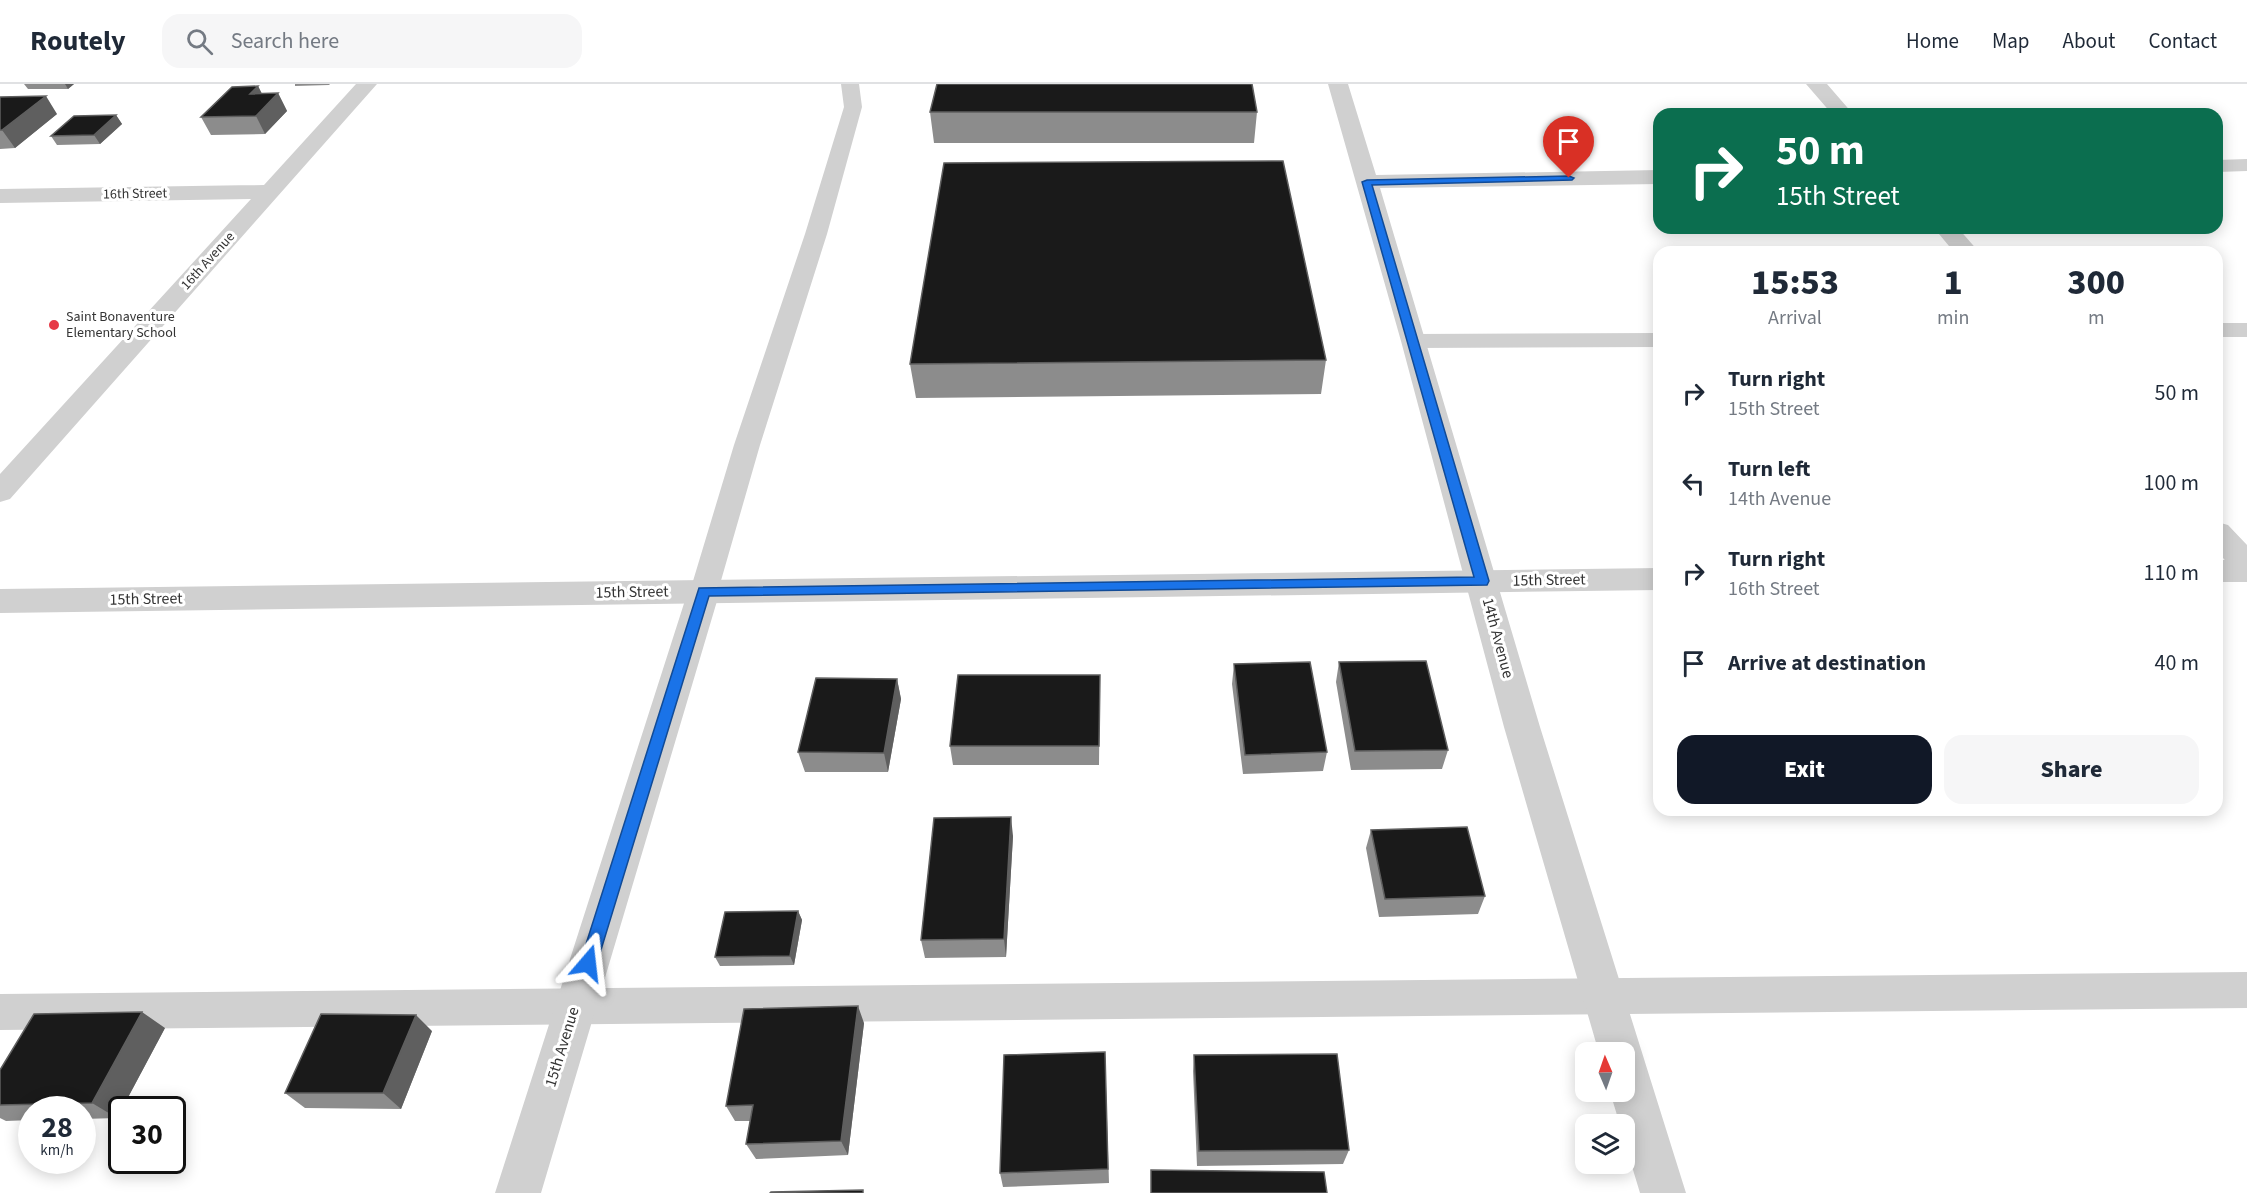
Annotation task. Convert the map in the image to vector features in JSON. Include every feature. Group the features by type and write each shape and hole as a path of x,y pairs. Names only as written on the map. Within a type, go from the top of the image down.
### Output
{"street":[{"name":"16th Avenue","path":"0,492 368,84"},
{"name":"14th Avenue","path":"1338,84 1414,342 1522,727 1618,1042"},
{"path":"1816,84 1838,108"},
{"path":"2223,166 2247,165"},
{"path":"1367,182 1653,177"},
{"name":"16th Street","path":"0,196 271,192"},
{"path":"1951,234 1962,246"},
{"path":"2223,539 2247,565"},
{"path":"2223,571 2247,571"},
{"name":"15th Street","path":"0,601 1653,579"},
{"name":"15th Avenue","path":"518,1193 704,591"},
{"path":"1635,1100 1663,1193"}],"lane":[{"path":"704,591 747,445 816,234 853,107 850,84"},
{"path":"2223,330 2247,330"},
{"path":"1414,342 1653,340"},
{"path":"0,1012 2247,990"}],"building":[{"path":"937,84 1252,84 1257,112 930,112"},
{"path":"258,86 250,94 278,93 256,116 201,117 232,87"},
{"path":"46,96 2,130 0,130 0,97"},
{"path":"116,115 94,135 51,136 74,116"},
{"path":"1283,161 1326,360 910,364 944,163"},
{"path":"1426,661 1448,750 1355,751 1339,662"},
{"path":"1310,662 1327,752 1245,755 1234,664"},
{"path":"958,675 1100,675 1099,746 950,746"},
{"path":"816,678 897,679 884,753 798,752"},
{"path":"1011,817 1004,939 921,940 934,818"},
{"path":"1467,827 1485,896 1385,899 1371,830"},
{"path":"798,911 790,956 715,957 725,912"},
{"path":"858,1006 841,1141 746,1144 753,1105 726,1106 744,1009"},
{"path":"142,1012 96,1096 18,1096 18,1105 0,1105 0,1070 34,1014"},
{"path":"321,1014 416,1015 383,1093 285,1093"},
{"path":"1105,1052 1108,1169 1000,1173 1004,1055"},
{"path":"1337,1054 1349,1150 1199,1151 1194,1055"},
{"path":"1151,1170 1324,1172 1327,1193 1151,1193"},
{"path":"863,1190 863,1193 770,1193 771,1192"}],"place":[{"name":"Saint Bonaventure Elementary School","path":"54,325"}],"route":[{"path":"588,963 704,591 1482,581 1367,182 1569,178"}]}
